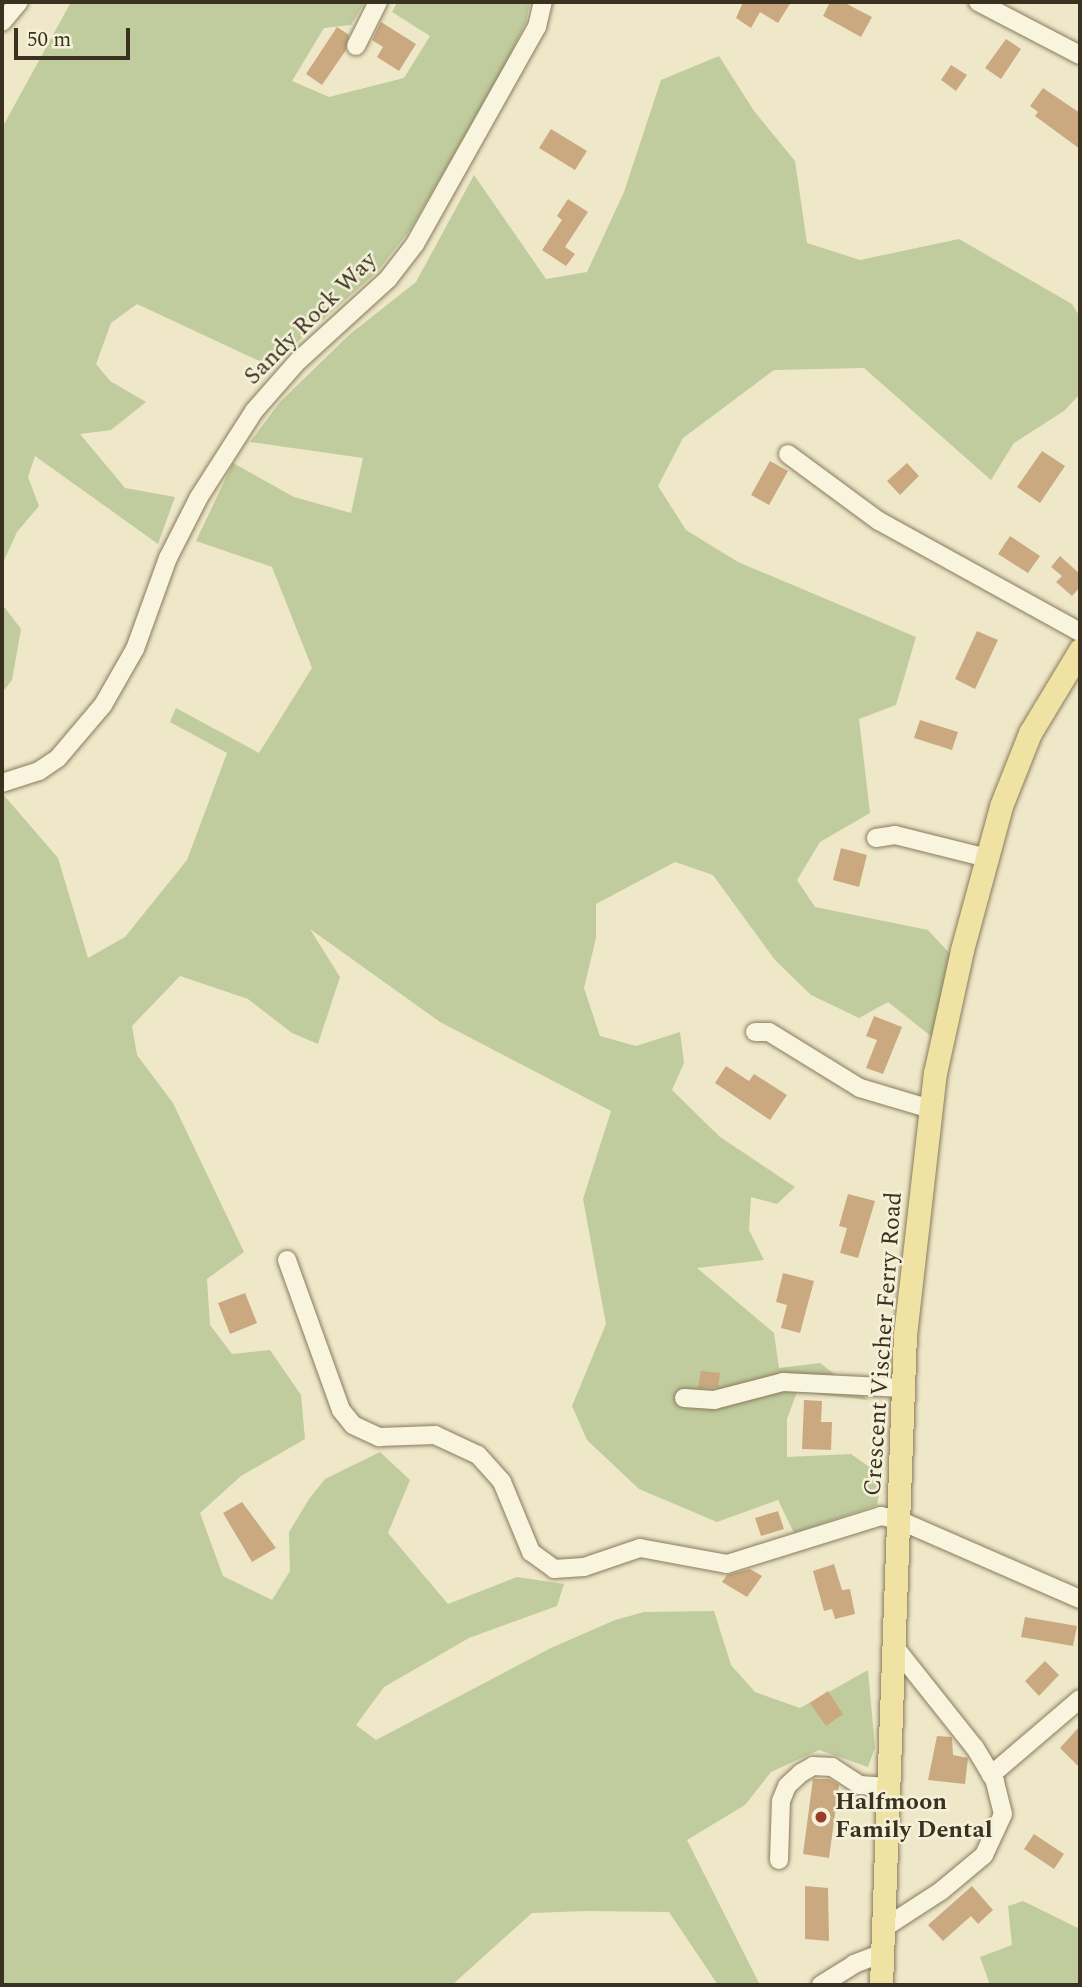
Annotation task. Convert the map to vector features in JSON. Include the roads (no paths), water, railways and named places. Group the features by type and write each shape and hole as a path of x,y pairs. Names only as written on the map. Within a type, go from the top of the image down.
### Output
{"main road":[{"name":"Crescent Vischer Ferry Road","path":"881,1985 904,1388 917,1208 931,1109 962,950 987,858 1030,733 1080,650"}],"street":[{"path":"2,22 19,2"},
{"path":"356,46 378,2"},
{"name":"Sandy Rock Way","path":"2,783 38,771 58,758 103,705 135,649 168,558 199,497 254,411 298,361 388,279 415,244 537,27 543,2"},
{"path":"978,2 1080,55"},
{"path":"788,454 879,521 1080,632"},
{"path":"876,838 895,835 987,858"},
{"path":"755,1032 769,1032 860,1088 931,1109"},
{"path":"287,1261 341,1410 353,1425 379,1437 435,1435 478,1455 502,1482 531,1552 554,1569 584,1567 640,1548 727,1564 868,1518 899,1520 1080,1599"},
{"path":"684,1398 713,1399 783,1382 904,1388"},
{"path":"884,1928 941,1891 984,1855 1003,1814 991,1775 893,1645"},
{"path":"991,1775 1080,1699"},
{"path":"779,1860 781,1801 787,1786 800,1773 813,1766 832,1767 860,1785 887,1787"},
{"path":"821,1985 854,1964 883,1953"}],"place":[{"name":"Halfmoon Family Dental","path":"821,1817"}]}
